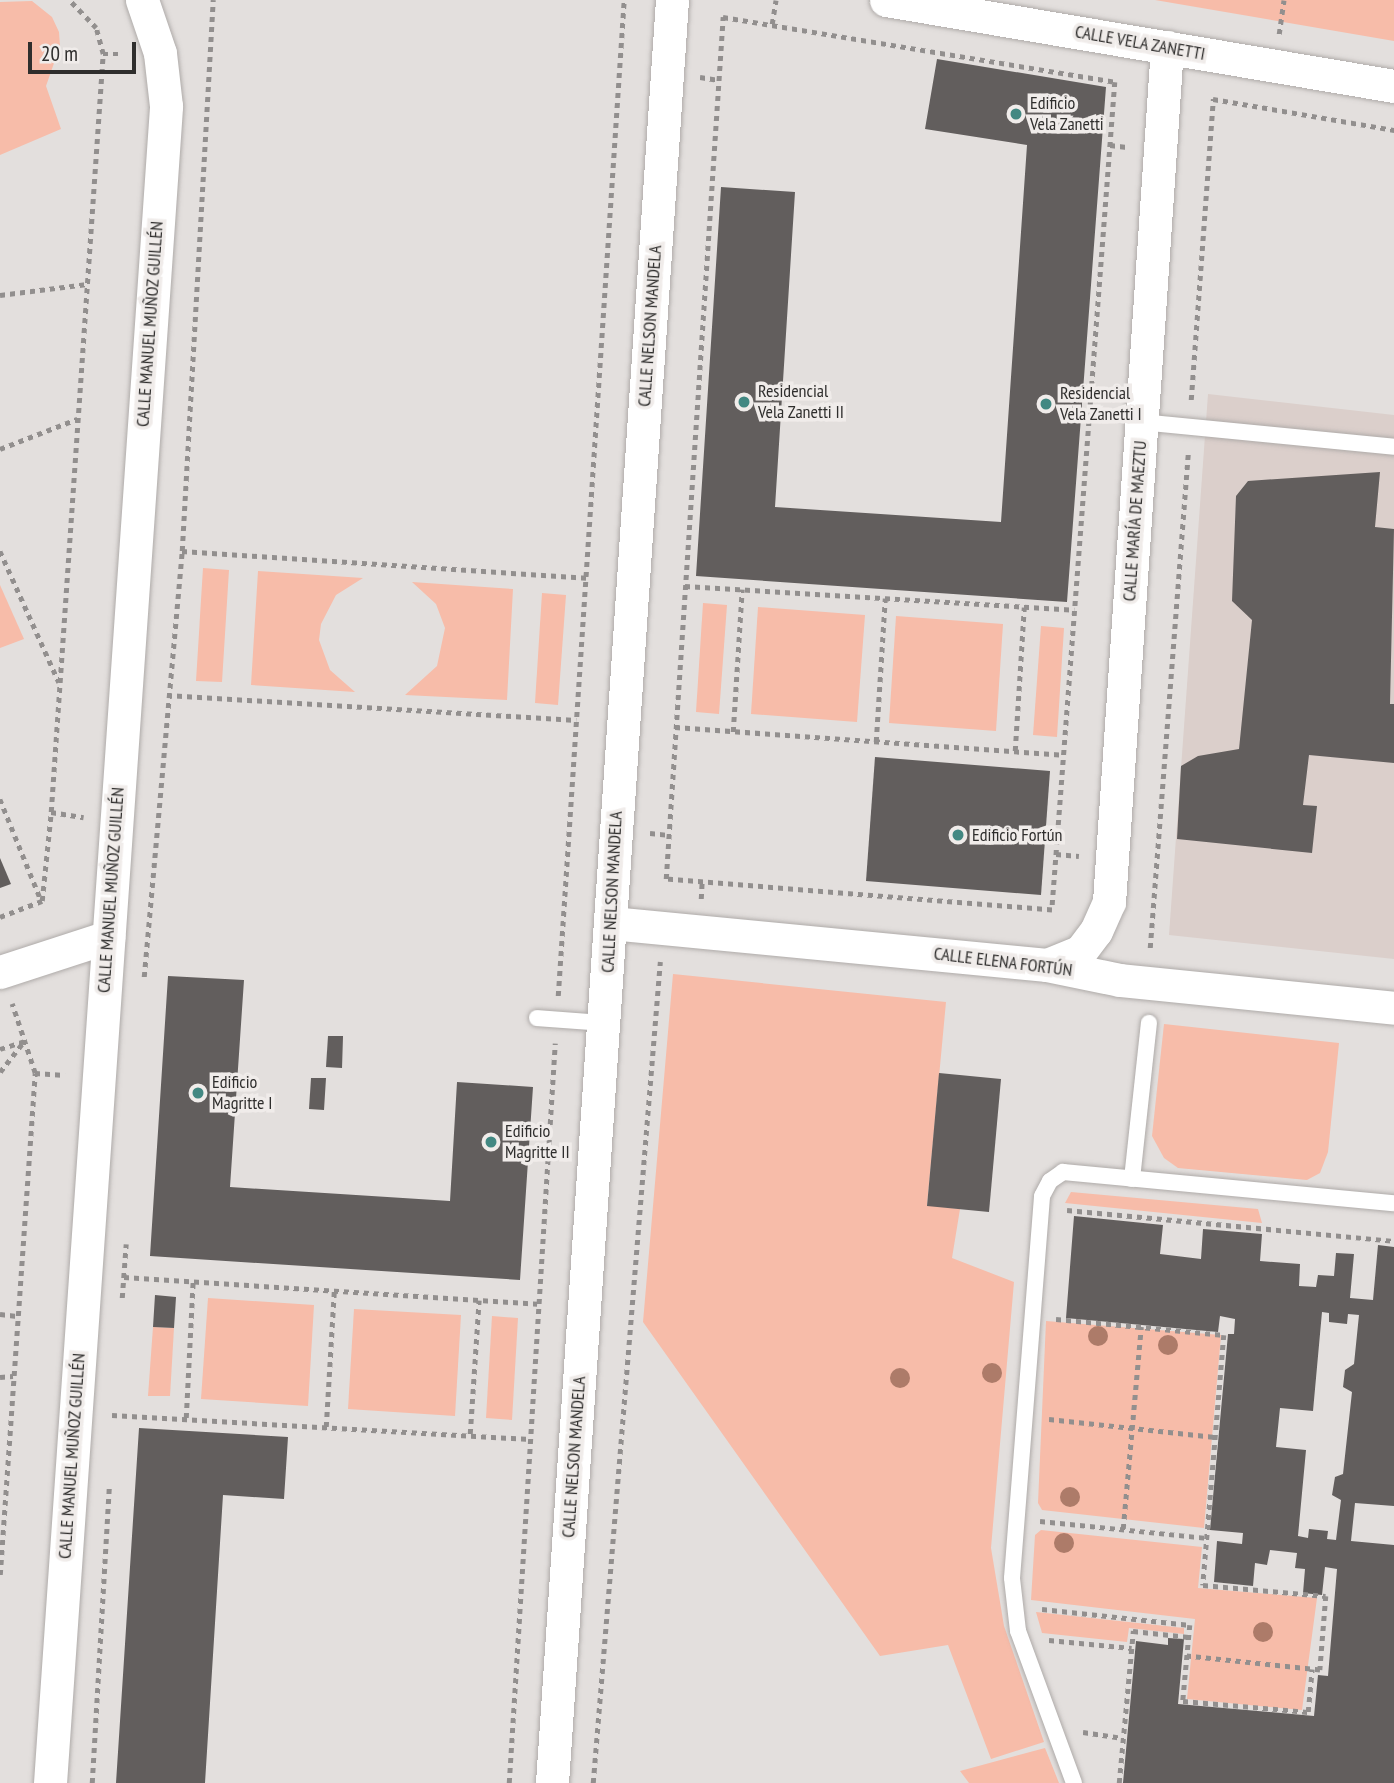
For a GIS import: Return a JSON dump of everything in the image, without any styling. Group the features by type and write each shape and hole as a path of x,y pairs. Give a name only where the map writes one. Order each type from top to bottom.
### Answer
{"street":[{"name":"CALLE MANUEL MUÑOZ GUILLÉN","path":"50,1783 166,106 160,53 142,0"},
{"name":"CALLE NELSON MANDELA","path":"552,1783 672,0"},
{"name":"CALLE VELA ZANETTI","path":"886,0 1394,86"},
{"name":"CALLE MARÍA DE MAEZTU","path":"1047,965 1080,952 1096,931 1109,902 1167,47"},
{"name":"CALLE ELENA FORTÚN","path":"611,923 1047,965 1120,980 1394,1008"},
{"path":"1,972 108,937"}],"lane":[{"path":"1141,422 1394,447"},
{"path":"537,1018 604,1023"},
{"path":"1132,1179 1149,1023"},
{"path":"1074,1783 1018,1631 1012,1578 1042,1196 1049,1181 1063,1172 1394,1203"}],"path":[{"path":"41,901 103,54 96,28 69,0"},
{"path":"143,991 167,695 182,551 213,0"},
{"path":"509,1783 537,1304 624,0"},
{"path":"772,24 776,0"},
{"path":"723,17 772,24 1115,82 1052,910 666,879 723,17"},
{"path":"1149,957 1213,99 1394,130"},
{"path":"0,296 87,284"},
{"path":"0,449 77,419"},
{"path":"0,551 59,683"},
{"path":"182,551 586,578"},
{"path":"685,586 1074,610"},
{"path":"733,732 742,589"},
{"path":"876,742 885,598"},
{"path":"1015,751 1024,607"},
{"path":"167,695 576,720"},
{"path":"675,727 1063,755"},
{"path":"0,799 41,901"},
{"path":"698,931 702,882"},
{"path":"0,917 41,901"},
{"path":"593,1783 659,962 671,963"},
{"path":"0,1576 35,1073 1,972"},
{"path":"0,1049 25,1041"},
{"path":"0,1072 25,1041"},
{"path":"1063,1223 1064,1209 1394,1241"},
{"path":"121,1304 126,1237"},
{"path":"124,1276 537,1304"},
{"path":"186,1418 193,1282"},
{"path":"326,1427 334,1291"},
{"path":"470,1434 479,1300"},
{"path":"1055,1319 1056,1305"},
{"path":"0,1314 18,1316"},
{"path":"1044,1318 1224,1335 1202,1585 1326,1597 1320,1670 1187,1656"},
{"path":"1123,1530 1141,1327"},
{"path":"0,1377 13,1376"},
{"path":"112,1429 113,1402"},
{"path":"112,1415 530,1439"},
{"path":"1041,1418 1215,1437"},
{"path":"0,1466 7,1466"},
{"path":"92,1783 109,1484"},
{"path":"1017,1519 1206,1538"},
{"path":"1033,1608 1190,1625 1182,1701 1308,1712 1312,1669"},
{"path":"1119,1783 1133,1632 1189,1637"},
{"path":"1053,1653 1049,1640 1132,1648"},
{"path":"1076,1719 1081,1732 1124,1738"}],"shaded area":[{"path":"1155,0 1394,0 1394,41"},
{"path":"32,1 52,17 59,32 60,46 46,86 61,129 0,155 0,2"},
{"path":"1208,394 1394,415 1394,959 1169,935"},
{"path":"203,568 229,570 222,682 196,681"},
{"path":"258,571 363,578 336,595 321,624 319,640 330,670 355,692 251,685"},
{"path":"412,582 513,589 507,700 405,695 437,666 445,628 436,604"},
{"path":"0,585 24,639 0,648"},
{"path":"542,593 566,595 558,705 535,703"},
{"path":"703,603 727,605 719,714 696,712"},
{"path":"758,607 865,615 857,722 751,714"},
{"path":"896,616 1003,624 996,731 889,723"},
{"path":"1041,626 1064,628 1057,737 1033,735"},
{"path":"673,974 946,1002 927,1205 960,1209 952,1258 1014,1282 991,1548 1004,1626 1044,1742 991,1759 948,1645 880,1656 643,1322"},
{"path":"1164,1024 1339,1043 1328,1152 1320,1173 1307,1180 1178,1168 1164,1158 1152,1136"},
{"path":"1071,1192 1258,1209 1262,1223 1065,1203"},
{"path":"208,1298 314,1305 308,1406 201,1399"},
{"path":"354,1309 461,1315 455,1416 348,1409"},
{"path":"492,1316 518,1318 512,1420 486,1418"},
{"path":"1046,1321 1221,1335 1204,1528 1042,1510 1038,1503"},
{"path":"153,1327 174,1328 170,1396 148,1396"},
{"path":"1041,1530 1202,1547 1198,1588 1317,1598 1302,1710 1187,1699 1195,1619 1031,1600 1035,1535"},
{"path":"1036,1612 1184,1628 1184,1634 1129,1628 1127,1642 1042,1633"},
{"path":"1045,1748 1059,1783 969,1783 960,1771"}],"building":[{"path":"937,59 1106,87 1067,602 696,576 721,187 795,192 775,507 1001,522 1027,145 925,129"},
{"path":"1380,472 1375,527 1394,529 1390,704 1394,704 1394,763 1309,755 1303,805 1317,806 1312,853 1177,839 1181,766 1198,756 1239,749 1252,620 1232,601 1236,496 1248,481"},
{"name":"Edificio Fortún","path":"875,757 1050,771 1041,895 866,881"},
{"path":"0,858 11,884 0,888"},
{"name":"Edificio Magritte I","path":"168,976 244,980 230,1187 450,1201 457,1082 533,1087 520,1280 150,1256"},
{"path":"328,1036 343,1036 342,1068 326,1067"},
{"path":"939,1073 1001,1079 989,1212 927,1206"},
{"path":"311,1078 326,1078 324,1110 309,1109"},
{"path":"1074,1216 1163,1225 1160,1254 1201,1259 1203,1229 1262,1234 1260,1261 1300,1264 1299,1286 1316,1287 1318,1275 1334,1276 1336,1253 1354,1254 1350,1298 1373,1300 1378,1245 1394,1247 1394,1506 1355,1503 1351,1541 1394,1545 1394,1783 1123,1783 1136,1641 1168,1645 1168,1638 1184,1639 1178,1704 1314,1716 1318,1675 1328,1676 1337,1569 1325,1567 1322,1595 1303,1593 1305,1569 1295,1568 1297,1553 1270,1550 1267,1565 1255,1563 1253,1586 1214,1582 1217,1541 1242,1544 1243,1533 1210,1530 1228,1334 1234,1334 1235,1319 1220,1316 1218,1332 1066,1318","holes":["1322,1312 1329,1313 1329,1322 1347,1324 1348,1314 1359,1315 1354,1364 1345,1370 1343,1387 1352,1392 1343,1474 1335,1477 1332,1495 1341,1500 1336,1540 1327,1539 1328,1531 1309,1529 1308,1538 1298,1536 1306,1450 1276,1447 1280,1408 1313,1411"]},
{"path":"155,1295 176,1297 174,1328 153,1327"},
{"path":"139,1428 288,1437 284,1499 223,1495 205,1783 116,1783"}],"place":[{"name":"Edificio Vela Zanetti","path":"1016,114"},
{"name":"Residencial Vela Zanetti II","path":"744,402"},
{"name":"Residencial Vela Zanetti I","path":"1046,404"},
{"name":"Edificio Fortún","path":"958,835"},
{"name":"Edificio Magritte I","path":"198,1093"},
{"name":"Edificio Magritte II","path":"491,1142"}]}
